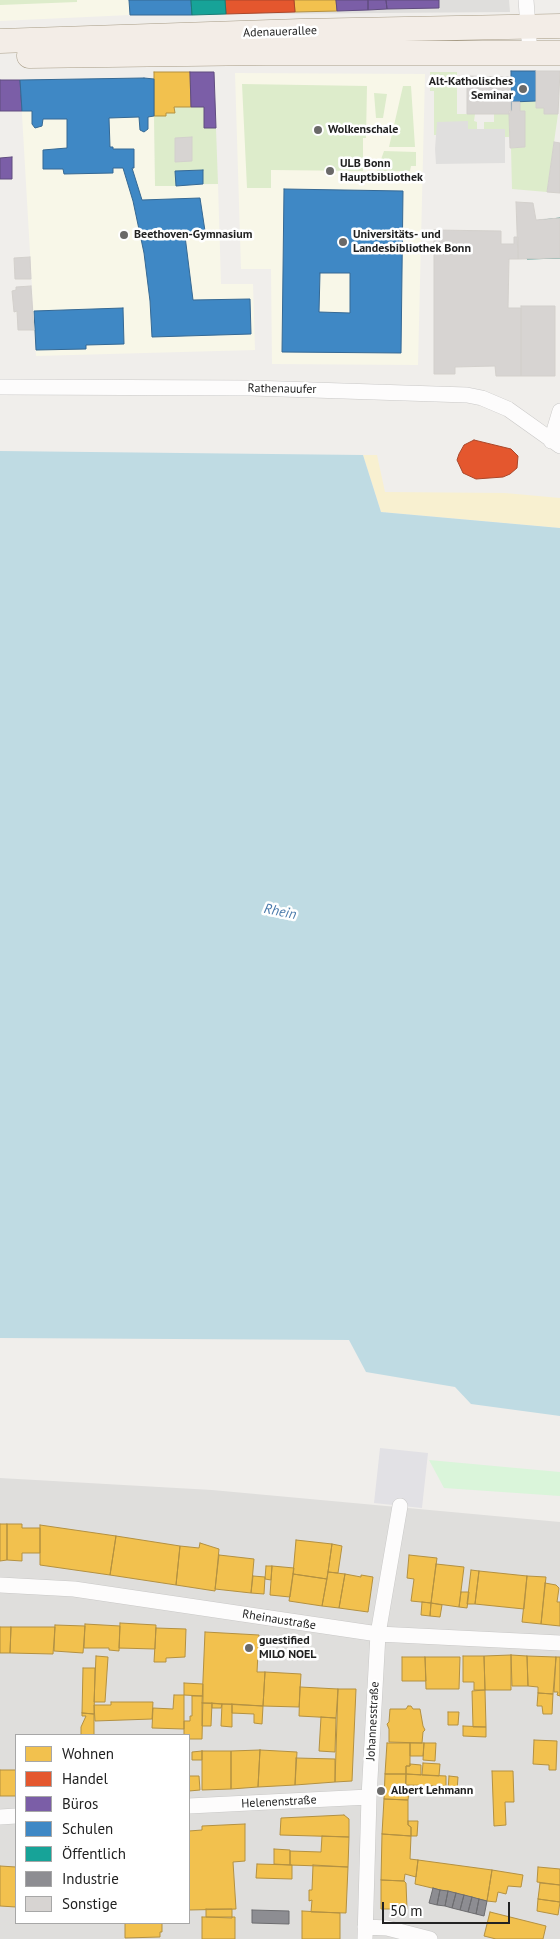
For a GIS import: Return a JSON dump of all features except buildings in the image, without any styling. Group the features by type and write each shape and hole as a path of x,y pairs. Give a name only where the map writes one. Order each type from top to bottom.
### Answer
{"main road":[{"name":"Adenauerallee","path":"0,42 301,31 455,30 560,26"},
{"name":"Adenauerallee","path":"0,57 266,53 560,54"}],"street":[{"path":"526,0 530,53"},
{"name":"Rathenauufer","path":"0,387 251,388 467,395 482,398 508,409 555,444"},
{"path":"555,444 560,411"},
{"name":"Johannesstraße","path":"365,1933 369,1797 378,1634 400,1506"},
{"name":"Rheinaustraße","path":"0,1585 74,1589 378,1634 560,1643"},
{"name":"Helenenstraße","path":"190,1806 369,1797"},
{"path":"0,1818 15,1816"},
{"path":"365,1933 387,1928 430,1939"}],"shaded area":[{"path":"0,0 129,0 130,15 0,21"},
{"path":"129,0 509,0 510,12 130,15"},
{"name":"ULB Bonn Hauptbibliothek","path":"235,73 425,74 418,365 272,364 271,269 241,269"},
{"name":"Beethoven-Gymnasium","path":"154,79 155,186 218,184 221,284 253,284 255,350 36,356 20,80"},
{"path":"468,121 468,129 505,129 505,163 436,164 437,122"},
{"path":"380,1448 428,1453 422,1508 374,1503"},
{"path":"0,1478 212,1490 560,1522 560,1939 0,1939"}],"green space":[{"path":"0,0 77,0 77,2 0,5"},
{"path":"430,72 457,72 457,114 475,114 474,121 477,122 477,129 468,129 468,122 437,122 437,135 434,135 434,91 430,91"},
{"path":"242,84 367,86 366,138 363,138 363,171 271,170 271,188 247,188"},
{"path":"403,86 411,86 415,147 389,147"},
{"path":"374,93 387,94 383,118 376,118"},
{"path":"536,101 536,108 544,108 544,114 558,114 547,192 512,189 511,148 525,147 525,111 520,111 520,102"},
{"path":"174,107 204,107 204,128 216,128 218,184 203,184 202,170 176,171 176,186 155,186 154,116 166,116 166,113 174,113","holes":["175,138 191,138 192,161 175,161"]},
{"path":"494,114 509,114 509,137 505,137 504,129 484,130 484,122 494,122"},
{"path":"384,151 416,152 416,166 411,166 410,171 377,171"},
{"path":"429,1460 560,1472 560,1496 444,1488"}],"sand":[{"path":"363,455 377,455 385,492 505,493 560,498 560,528 381,512"}],"water":[{"name":"Rhein","path":"0,451 363,455 381,512 560,528 560,1416 471,1404 455,1387 366,1372 349,1340 0,1338"}],"place":[{"name":"Alt-Katholisches Seminar","path":"523,89"},
{"name":"Wolkenschale","path":"318,130"},
{"name":"ULB Bonn Hauptbibliothek","path":"330,171"},
{"name":"Beethoven-Gymnasium","path":"124,235"},
{"name":"Universitäts- und Landesbibliothek Bonn","path":"343,242"},
{"name":"guestified MILO NOEL","path":"249,1648"},
{"name":"Albert Lehmann","path":"381,1791"}]}
